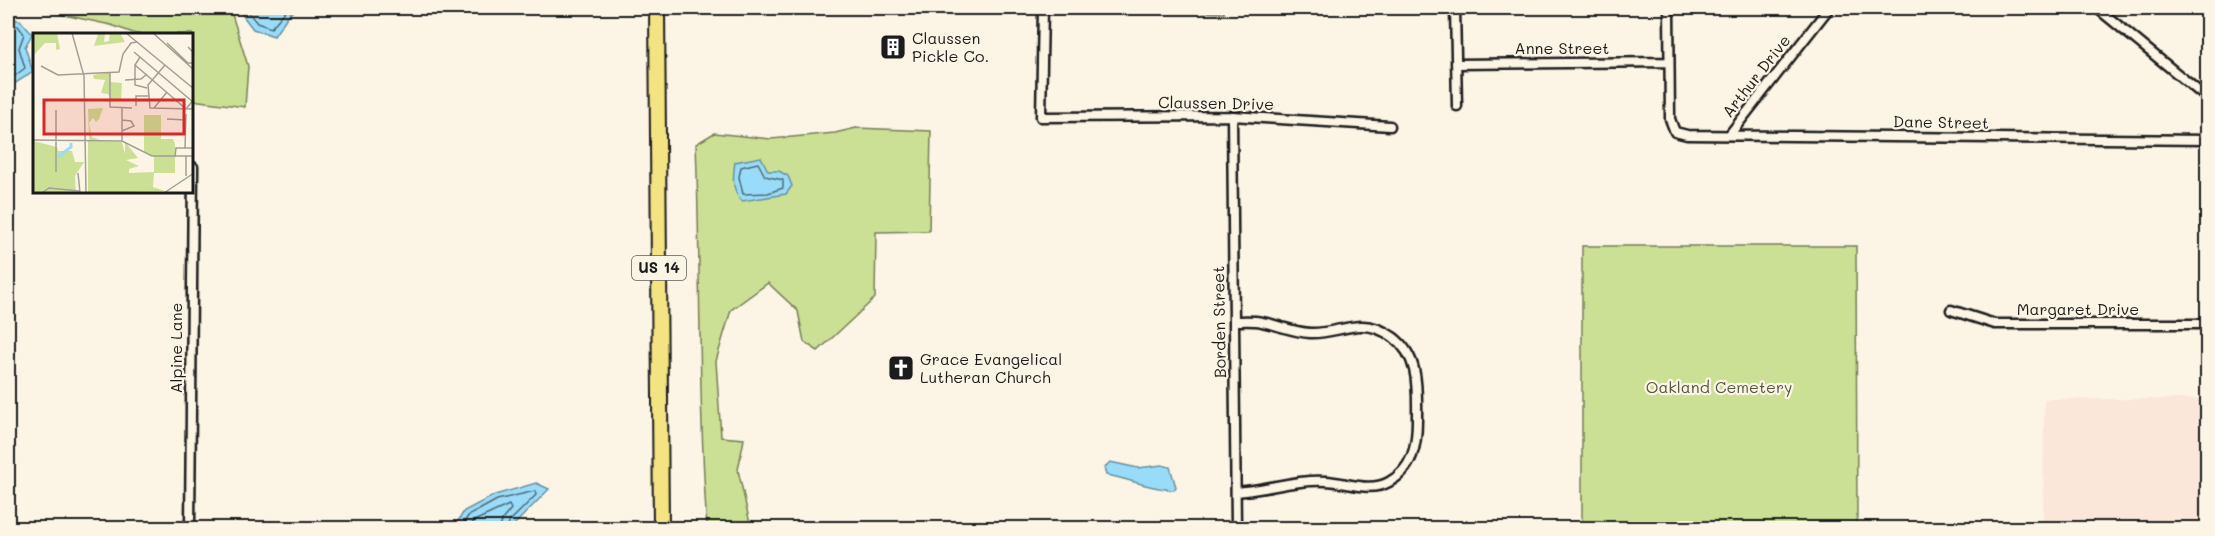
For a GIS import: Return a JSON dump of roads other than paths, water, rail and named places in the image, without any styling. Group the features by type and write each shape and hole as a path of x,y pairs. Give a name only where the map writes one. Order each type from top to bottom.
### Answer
{"main road":[{"name":"US 14","path":"657,8 661,528"}],"street":[{"name":"Claussen Drive","path":"1042,8 1041,117 1233,116 1390,126"},
{"path":"1455,8 1457,106"},
{"path":"1669,8 1669,62"},
{"name":"Arthur Drive","path":"1730,134 1829,8"},
{"path":"2097,8 2208,99"},
{"name":"Anne Street","path":"1456,64 1669,62"},
{"name":"Dane Street","path":"1669,62 1670,119 1675,132 1687,135 2208,140"},
{"name":"Borden Street","path":"1233,116 1236,528"},
{"name":"Alpine Lane","path":"190,528 193,194"},
{"name":"Margaret Drive","path":"1951,309 1995,324 2208,324"},
{"path":"1234,321 1263,322 1286,330 1312,333 1362,326 1382,329 1405,346 1415,368 1417,422 1414,454 1401,474 1387,483 1371,487 1326,481 1288,483 1260,491 1236,492"}],"water":[{"path":"237,8 299,8 289,14 274,36 253,29"},
{"path":"8,19 20,20 32,34 25,47 33,72 8,88"},
{"path":"761,157 768,171 779,171 788,176 792,186 786,194 742,201 734,187 735,162"},
{"path":"1110,462 1138,468 1162,465 1170,467 1176,487 1174,490 1157,488 1106,475 1104,468"},
{"path":"536,483 549,489 511,528 454,528 464,511 495,495"}],"place":[{"name":"Claussen Pickle Co.","path":"893,47"},
{"name":"Grace Evangelical Lutheran Church","path":"901,368"}],"park label":[{"name":"Oakland Cemetery","path":"1719,387"}]}
